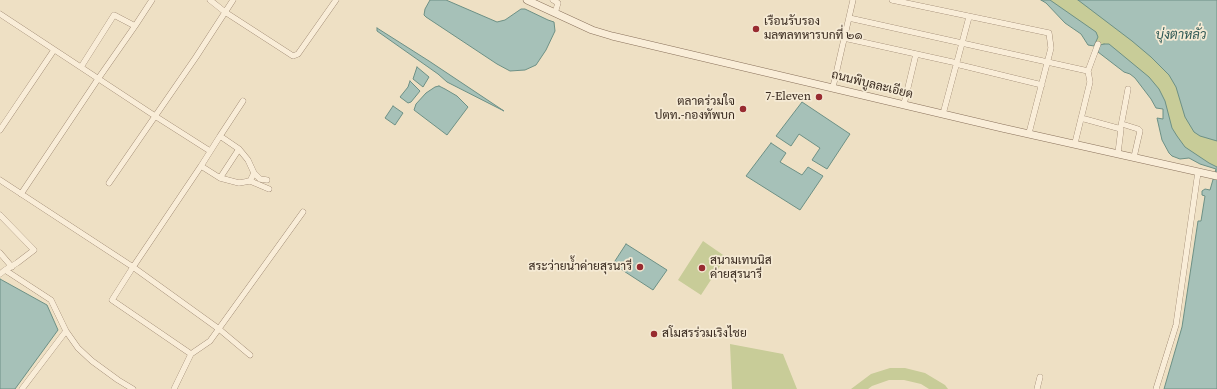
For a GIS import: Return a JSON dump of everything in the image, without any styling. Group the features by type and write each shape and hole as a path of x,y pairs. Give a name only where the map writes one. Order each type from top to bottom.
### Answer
{"street":[{"path":"21,194 152,0"},
{"path":"210,0 225,12 293,56 298,54 336,0"},
{"path":"109,183 196,57 233,0"},
{"name":"ถนนพิบูลละเอียด","path":"529,0 555,14 599,33 1002,128 1075,143 1215,176"},
{"path":"553,0 558,3 555,14"},
{"path":"833,87 853,0"},
{"path":"892,0 1049,33 1051,37 1051,48 1029,133"},
{"path":"0,14 210,151"},
{"path":"81,67 114,15 135,26"},
{"path":"943,114 969,16"},
{"path":"848,18 1088,71"},
{"path":"844,38 957,63 1042,85"},
{"path":"1075,143 1090,82 1088,71 1098,44"},
{"path":"0,130 54,50"},
{"path":"904,104 916,54"},
{"path":"1118,153 1121,126 1128,89"},
{"path":"192,354 112,300 243,101"},
{"path":"1081,118 1138,129 1140,131 1134,157"},
{"path":"220,136 238,149 248,160 254,173 260,179 267,180"},
{"path":"220,178 238,149"},
{"path":"201,166 220,178 239,183 250,181 269,189"},
{"path":"1156,389 1176,325 1198,172"},
{"path":"250,181 254,173"},
{"path":"0,180 133,266 219,329 250,355"},
{"path":"174,389 192,354 210,341 303,212"},
{"path":"0,215 34,250 0,274"},
{"path":"0,253 12,266"},
{"path":"6,270 51,300 66,331 78,348 92,361 133,389"},
{"path":"22,389 66,331"},
{"path":"1037,389 1040,377"}],"green space":[{"name":"บุ่งตาหลั่ว","path":"1046,0 1217,0 1217,168 1185,148 1176,138 1158,92 1094,43"},
{"name":"สนามเทนนิส ค่ายสุรนารี","path":"703,241 726,257 701,295 678,280"},
{"path":"730,344 783,354 797,389 732,389"},
{"path":"890,368 905,368 925,373 945,385 948,389 929,389 921,384 904,380 889,380 868,389 851,389 871,374"}],"water":[{"path":"430,0 446,0 497,22 505,20 521,9 525,9 554,22 555,31 546,50 536,65 525,70 510,71 426,17 424,15 425,9"},
{"path":"1041,0 1050,0 1096,32 1098,37 1094,46 1088,45 1081,34 1065,23 1046,3"},
{"name":"บุ่งตาหลั่ว","path":"1078,0 1217,0 1217,141 1200,136 1194,132 1185,117 1176,87 1169,75 1132,41"},
{"path":"377,28 504,111 447,82 377,31"},
{"name":"บุ่งตาหลั่ว","path":"1109,44 1149,77 1159,89 1165,101 1172,128 1185,147 1217,167 1217,389 1164,389 1182,327 1198,221 1201,221 1205,196 1202,195 1202,191 1205,189 1210,190 1216,169 1200,164 1189,158 1180,159 1169,153 1162,140 1157,118 1163,119 1163,109 1156,108 1135,78 1124,72 1098,52 1100,45"},
{"path":"417,67 429,77 423,87 413,79"},
{"path":"410,81 420,91 411,102 408,103 400,97 408,87"},
{"path":"439,86 457,96 468,107 447,135 414,110 416,104 426,93"},
{"path":"802,102 850,134 827,169 812,160 820,148 799,134 791,146 776,136"},
{"path":"393,106 403,113 395,125 385,118"},
{"path":"771,143 786,153 780,162 802,175 808,167 823,176 800,210 746,176"},
{"name":"สระว่ายนํ้าค่ายสุรนารี","path":"626,244 667,270 653,290 613,264"},
{"path":"0,279 47,305 58,330 15,389 0,389"}],"place":[{"name":"เรือนรับรอง มลฑลทหารบกที่ ๒๑","path":"756,29"},
{"name":"7-Eleven","path":"819,97"},
{"name":"ตลาดร่วมใจ ปตท.-กองทัพบก","path":"743,109"},
{"name":"สระว่ายนํ้าค่ายสุรนารี","path":"640,267"},
{"name":"สนามเทนนิส ค่ายสุรนารี","path":"702,268"},
{"name":"สโมสรร่วมเริงไชย","path":"654,334"}]}
